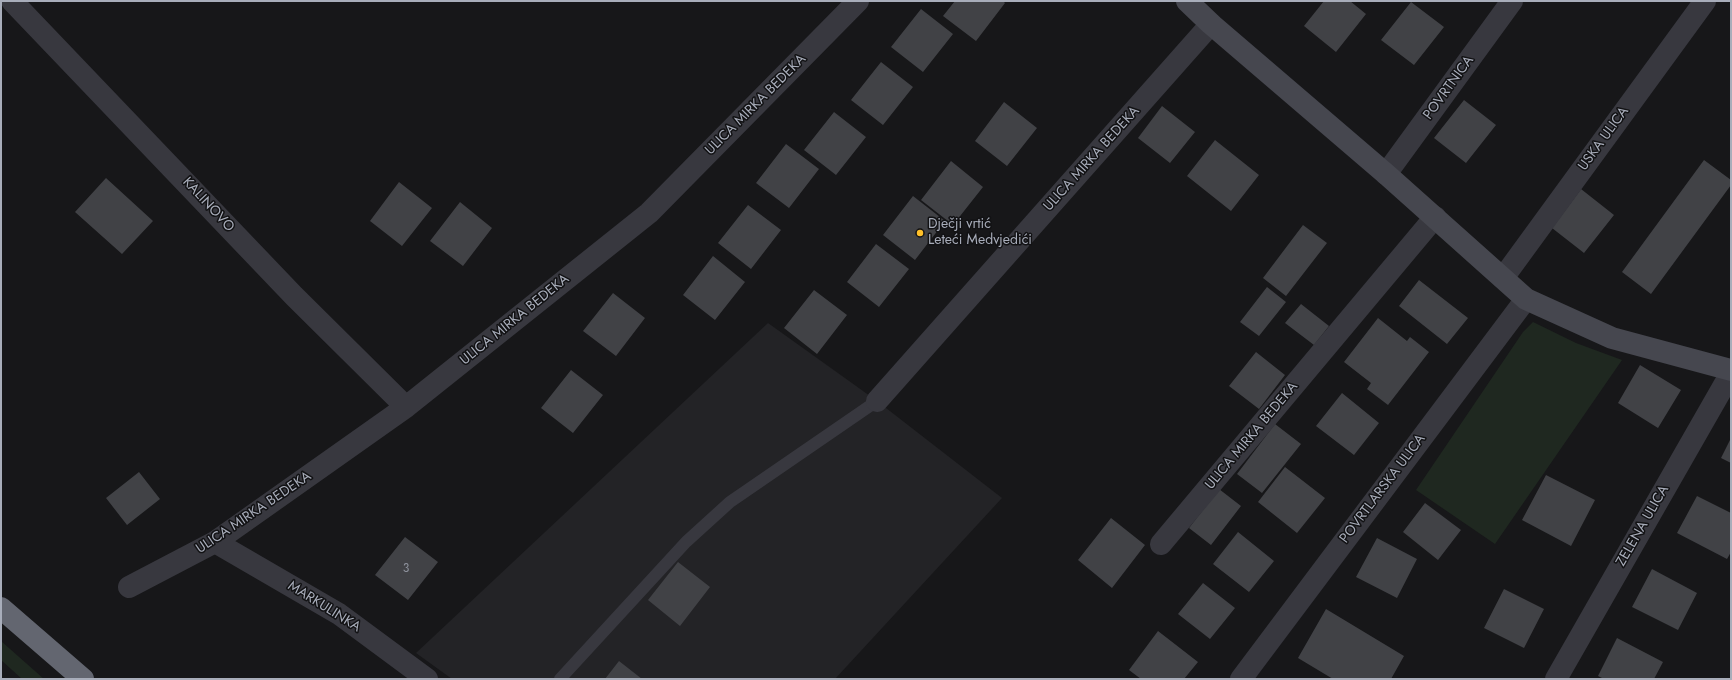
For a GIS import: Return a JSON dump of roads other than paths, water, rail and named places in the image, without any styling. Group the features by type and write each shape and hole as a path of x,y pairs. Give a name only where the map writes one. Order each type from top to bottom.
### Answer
{"highway":[{"path":"1,608 83,679"}],"main road":[{"path":"1188,1 1211,24 1386,174 1526,299 1612,338 1731,370"}],"street":[{"name":"KALINOVO","path":"12,1 294,296 406,407"},
{"name":"ULICA MIRKA BEDEKA","path":"129,587 215,542 406,407 649,213 858,1"},
{"name":"POVRTNICA","path":"1386,174 1512,1"},
{"name":"USKA ULICA","path":"1503,278 1705,1"},
{"name":"ULICA MIRKA BEDEKA","path":"877,401 1211,24"},
{"name":"ULICA MIRKA BEDEKA","path":"1161,544 1435,217"},
{"name":"POVRTLARSKA ULICA","path":"1241,679 1526,299"},
{"name":"ZELENA ULICA","path":"1556,679 1731,373"},
{"name":"MARKULINKA","path":"215,542 339,614 427,679"}],"lane":[{"path":"560,679 686,542 730,502 877,401"}],"place":[{"name":"Dječji vrtić Leteći Medvjedići","path":"920,233"}]}
